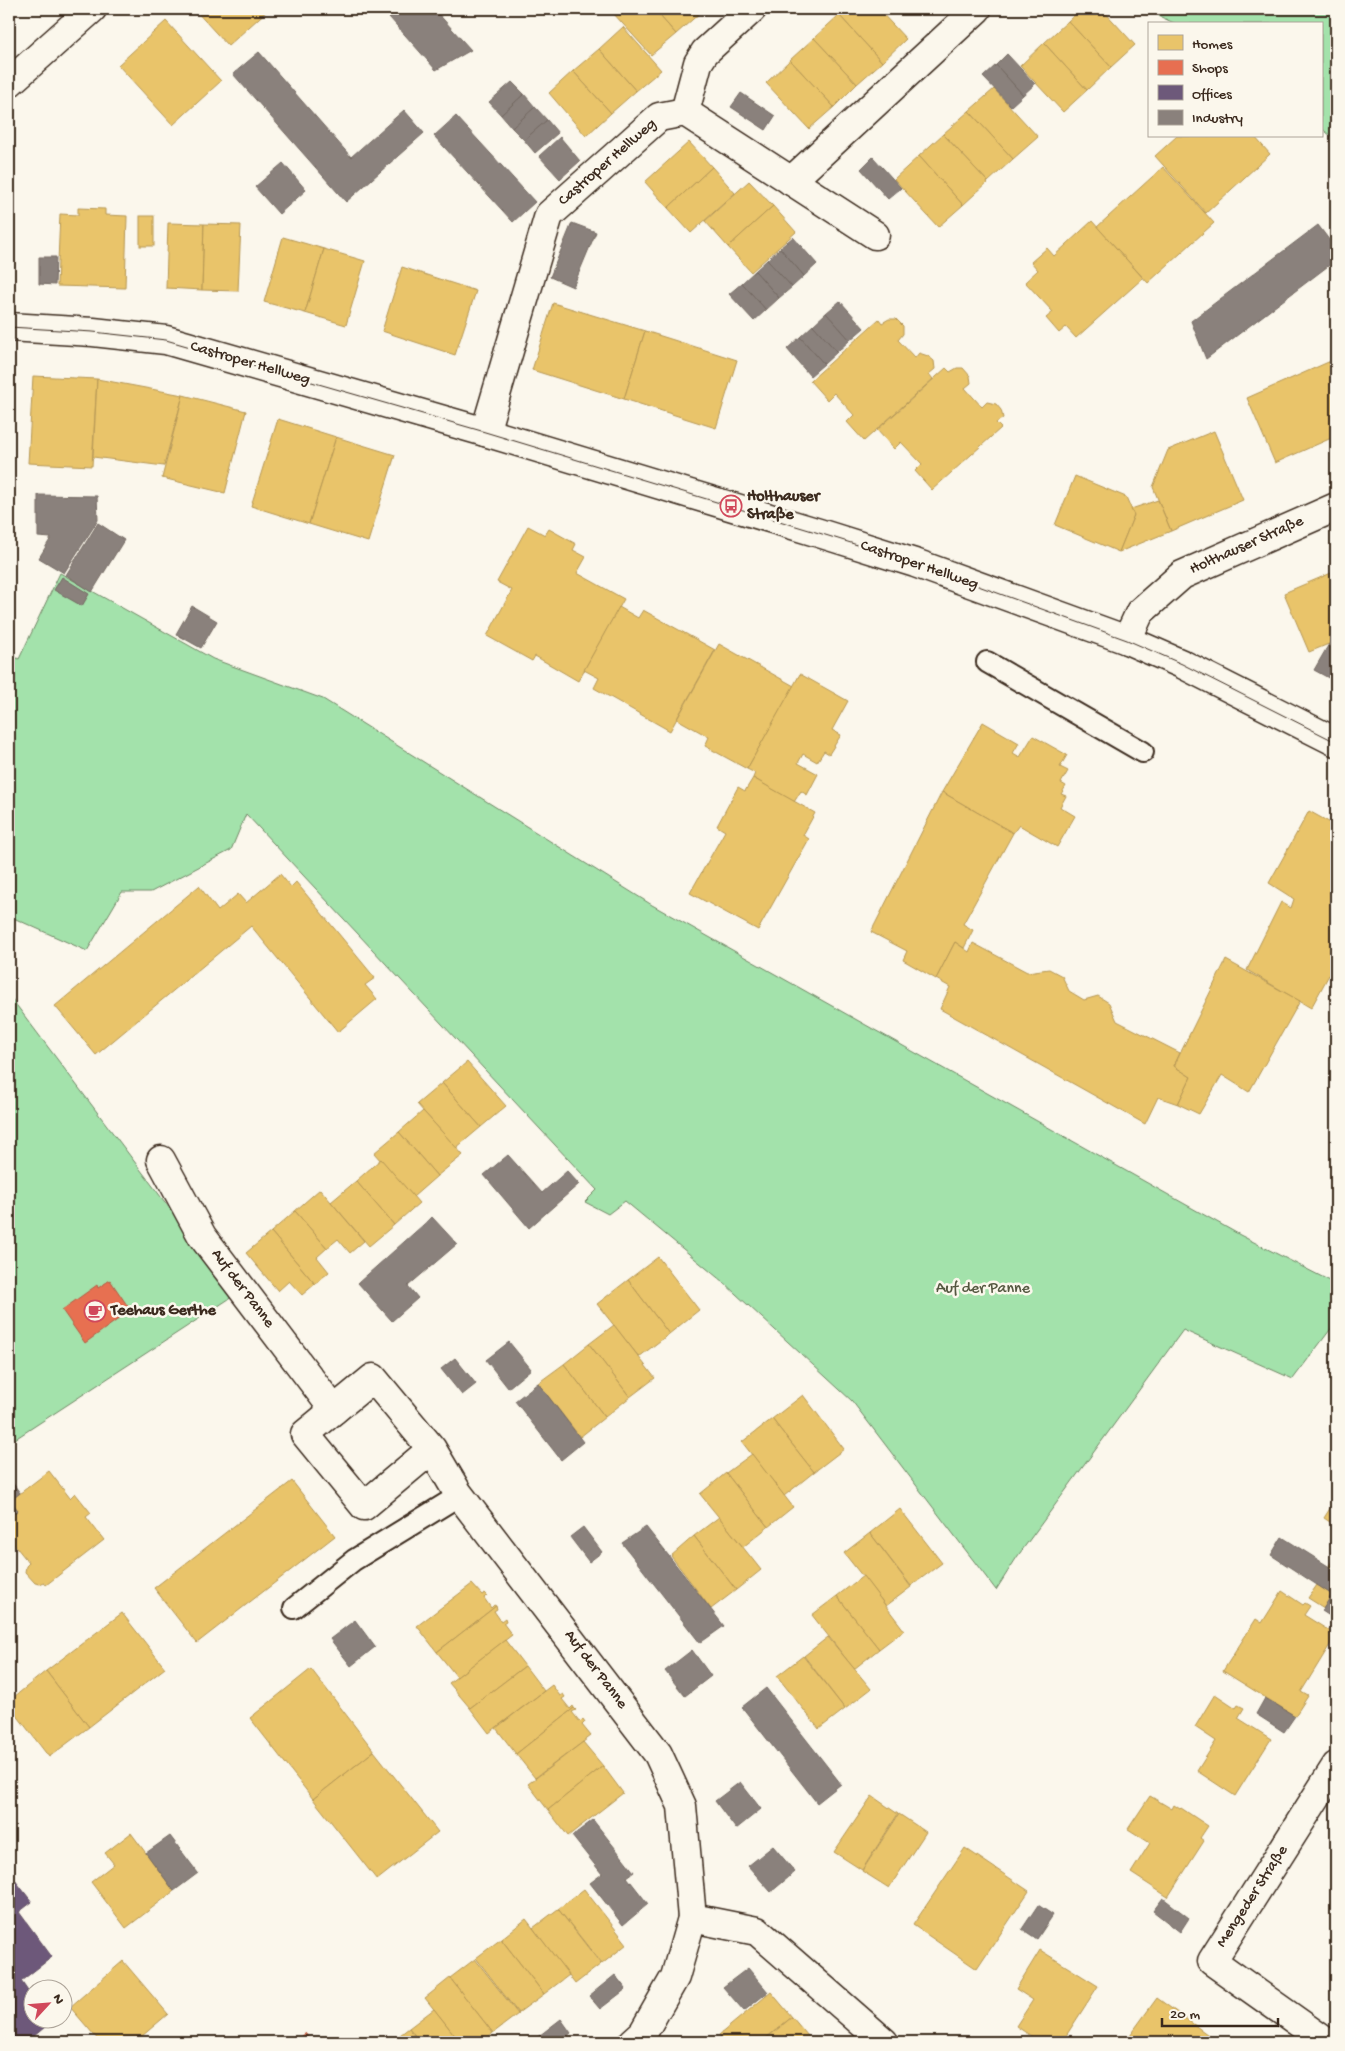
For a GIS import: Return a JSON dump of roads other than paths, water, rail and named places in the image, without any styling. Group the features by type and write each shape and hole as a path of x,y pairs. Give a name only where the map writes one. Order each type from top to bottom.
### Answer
{"street":[{"path":"9,82 92,9"},
{"path":"752,9 705,52 698,63 685,112 875,235"},
{"path":"791,181 977,9"},
{"name":"Castroper Hellweg","path":"485,432 549,215 659,117 685,112"},
{"name":"Castroper Hellweg","path":"9,327 93,332 166,340 485,432 915,564 1127,640 1182,664 1336,742"},
{"name":"Holthauser Straße","path":"1127,640 1140,612 1182,575 1336,507"},
{"name":"Auf der Panne","path":"161,1160 202,1236 334,1410"},
{"name":"Auf der Panne","path":"432,1450 364,1506 305,1434 373,1378 432,1450 460,1496 658,1754 682,1806 692,1918 674,1977 643,2033 633,2042"},
{"name":"Mengeder Straße","path":"1326,2042 1212,1961 1336,1766"},
{"path":"692,1918 757,1931 884,2042"}],"lane":[{"path":"987,662 1143,752"},
{"path":"294,1608 354,1560 460,1496"}],"tram line":[{"path":"9,327 93,332 166,340 485,432 915,563 1127,640 1182,664 1336,742"}],"place":[{"name":"Holthauser Straße","path":"731,506"},
{"name":"Teehaus Gerthe","path":"95,1311"}]}
